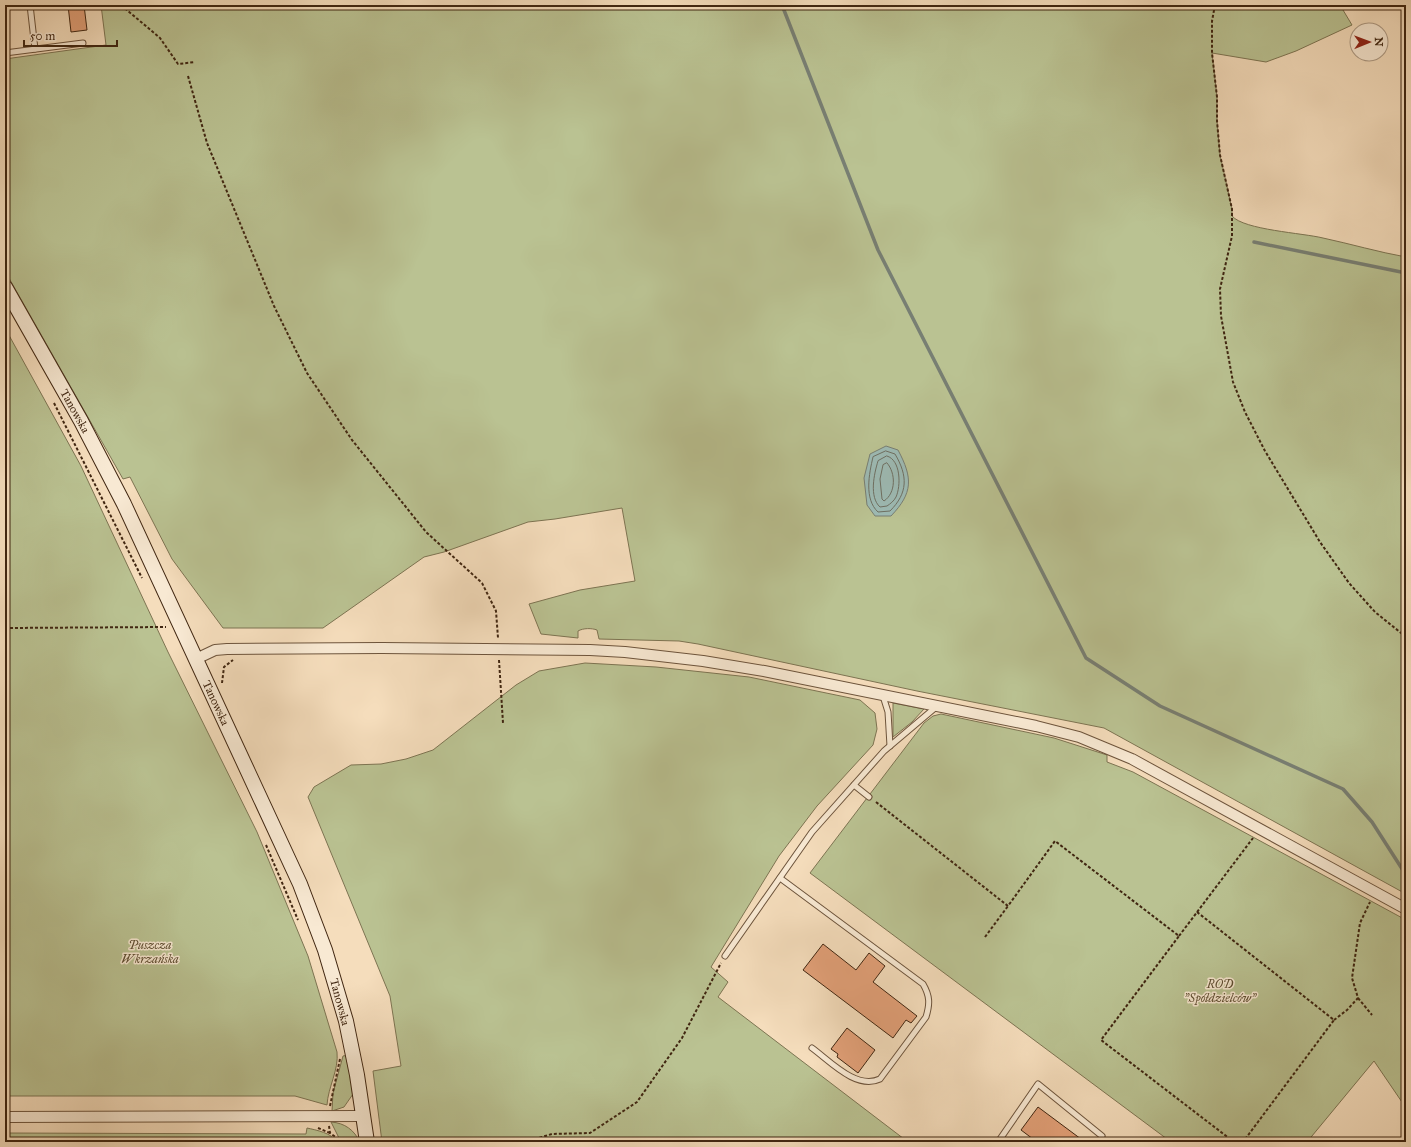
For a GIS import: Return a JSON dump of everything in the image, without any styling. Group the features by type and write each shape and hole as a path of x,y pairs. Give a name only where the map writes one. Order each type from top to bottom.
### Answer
{"main road":[{"name":"Tanowska","path":"5,287 107,470 288,857 325,950 346,1021 364,1116 367,1142"}],"street":[{"path":"196,659 215,650 227,649 607,651 703,661 764,671 1059,731 1116,751 1406,909"},
{"path":"5,1117 364,1116"}],"lane":[{"path":"30,5 35,49"},
{"path":"5,53 83,43"},
{"path":"883,696 888,712 890,746"},
{"path":"725,956 812,832 890,746 936,707"},
{"path":"854,785 869,797"},
{"path":"780,878 923,984 928,994 930,1006 926,1017 880,1079 869,1082 854,1078 812,1048"},
{"path":"998,1142 1038,1084 1102,1136"}],"path":[{"path":"122,5 160,38 178,64 194,62"},
{"path":"1215,5 1212,21 1212,53 1217,98 1216,121 1220,155 1232,209 1232,236 1220,289 1220,316 1233,382 1245,412 1265,450 1320,542 1349,583 1375,612 1406,637"},
{"path":"188,76 207,143 274,306 307,373 352,440 426,532 482,583 496,611 503,723"},
{"path":"52,398 142,578"},
{"path":"164,621 170,634"},
{"path":"5,628 166,627"},
{"path":"212,692 221,686 224,667 234,659"},
{"path":"869,797 1008,906"},
{"path":"1234,1142 1101,1040 1254,838"},
{"path":"264,840 300,925"},
{"path":"985,937 1055,842 1179,936"},
{"path":"1371,902 1360,923 1352,978 1358,998 1372,1015"},
{"path":"1197,912 1334,1020"},
{"path":"525,1142 552,1134 590,1133 637,1102 682,1038 725,956"},
{"path":"1243,1142 1334,1020 1348,1010 1358,998"},
{"path":"339,1142 337,1138 330,1134 329,1116 330,1099 340,1056"}],"green space":[{"path":"101,5 1340,5 1350,22 1349,26 1296,51 1266,62 1212,53 1217,97 1217,121 1220,155 1232,209 1232,216 1248,225 1314,236 1406,257 1406,894 1104,728 917,691 698,644 679,641 599,639 597,630 590,629 582,629 578,631 578,638 541,634 529,604 580,590 635,581 622,508 528,522 444,552 424,557 323,628 223,628 172,559 130,477 123,479 5,271 5,59 106,45"},
{"name":"Puszcza Wkrzańska","path":"5,328 81,466 168,652 257,832 308,956 337,1052 335,1072 327,1105 295,1096 5,1096"},
{"path":"585,663 656,667 749,677 860,700 875,713 877,729 873,745 817,806 779,856 711,967 728,982 718,997 908,1142 382,1142 373,1071 401,1066 390,996 308,797 314,787 351,765 381,764 406,759 433,750 516,685 539,671"},
{"path":"893,703 924,709 912,722 893,737"},
{"name":"ROD \"Spółdzielców\"","path":"941,714 1054,738 1107,755 1107,762 1133,772 1406,920 1406,1108 1374,1061 1307,1142 1171,1142 810,873 924,723 933,716"},
{"path":"348,1055 353,1094 344,1107 332,1111 333,1093 343,1056"},
{"path":"331,1122 341,1124 348,1128 355,1134 360,1142 341,1142"},
{"path":"307,1128 328,1134 337,1142 5,1142 5,1133 306,1134"}],"water":[{"path":"886,446 898,450 903,460 908,477 907,492 898,508 891,516 875,516 867,505 864,478 870,454"}],"building":[{"path":"68,5 84,5 87,30 71,32"},
{"path":"823,944 856,970 869,953 885,966 873,982 917,1016 911,1023 906,1020 893,1038 803,970"},
{"path":"847,1028 875,1050 858,1073 837,1057 838,1054 831,1049"},
{"path":"1038,1107 1085,1142 1037,1142 1021,1130"}],"waterway":[{"path":"782,5 878,250 1086,658 1160,706 1343,789 1372,822 1406,875"},
{"path":"1254,242 1406,273"}]}
